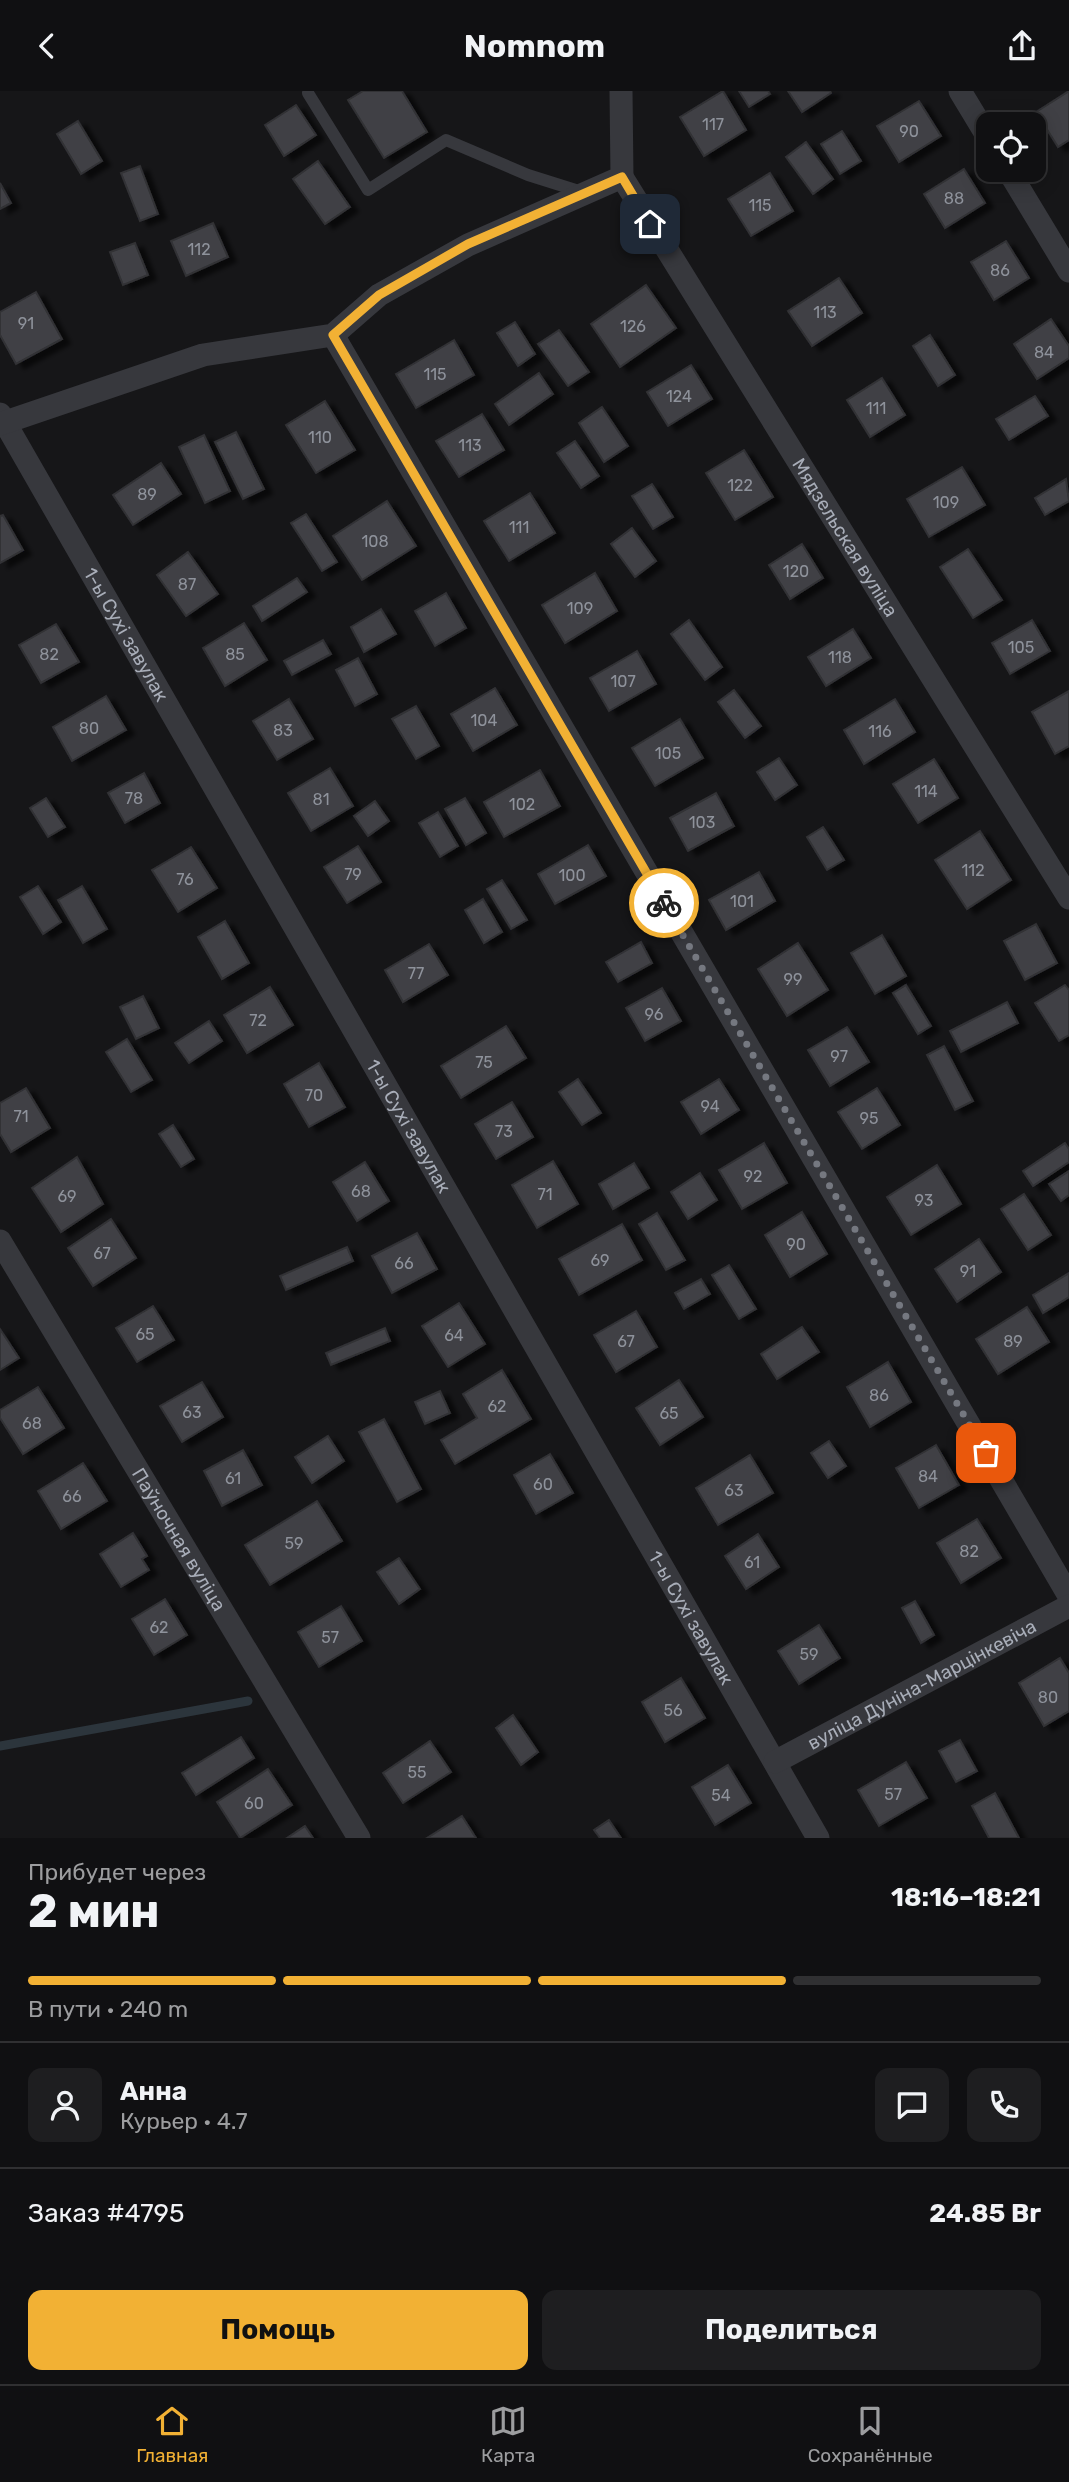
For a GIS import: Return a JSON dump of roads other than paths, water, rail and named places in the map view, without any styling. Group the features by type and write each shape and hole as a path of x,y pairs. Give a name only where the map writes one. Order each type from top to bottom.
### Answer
{"street":[{"path":"2,420 203,355 333,335 390,288 468,244 622,177 621,91"},
{"path":"960,91 976,117"},
{"name":"Мядзельская вуліца","path":"622,177 1069,898"},
{"path":"1015,182 1069,271"},
{"path":"333,335 1069,1596"},
{"name":"1-ы Сухі завулак","path":"2,420 818,1838"},
{"name":"Паўночная вуліца","path":"0,1241 359,1838"},
{"name":"вуліца Дуніна-Марцінкевіча","path":"775,1762 1069,1606"}],"lane":[{"path":"307,93 368,190 446,140 528,175 585,193"}],"waterway":[{"path":"0,1746 248,1701"}]}
